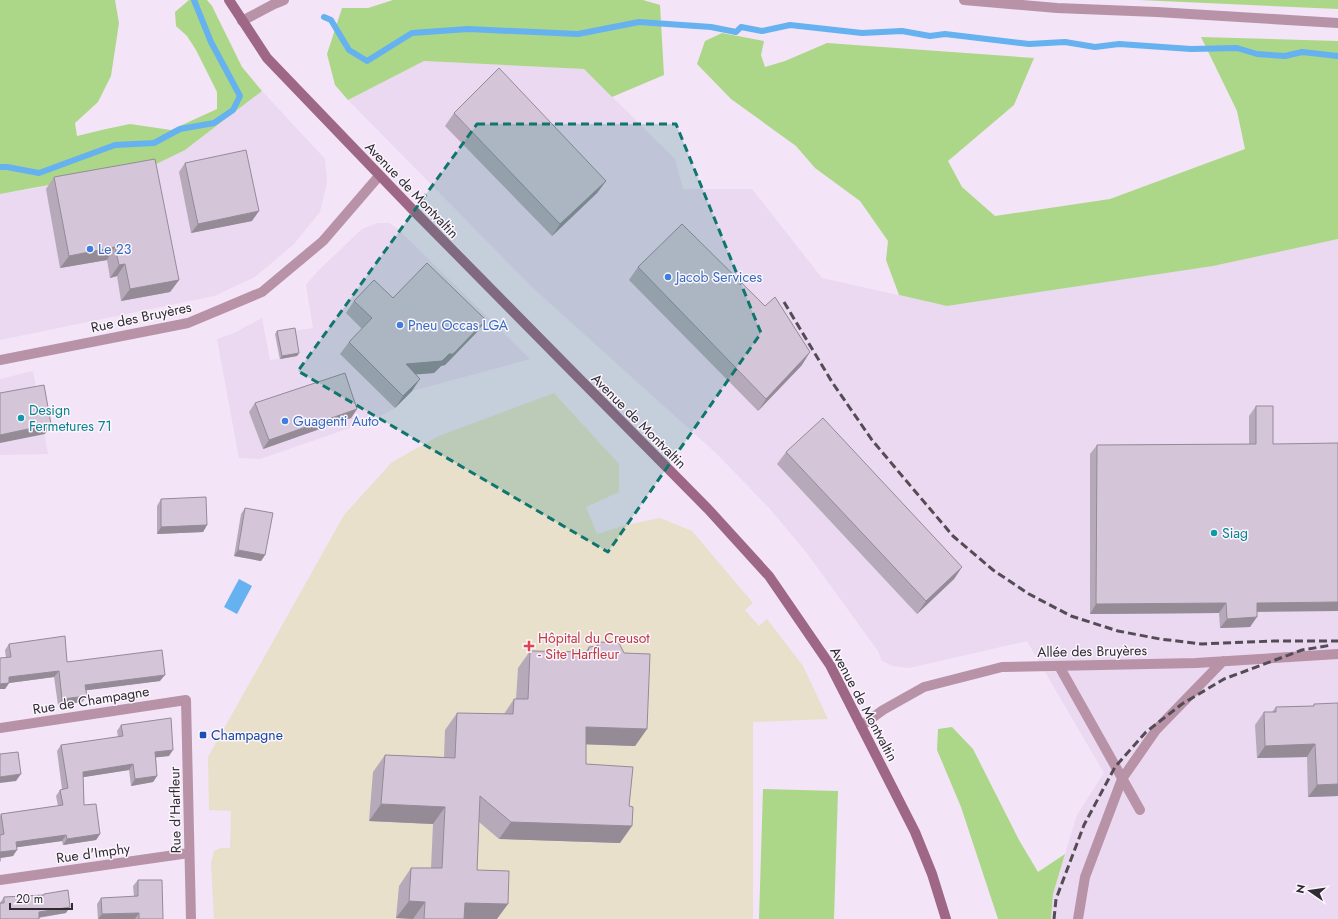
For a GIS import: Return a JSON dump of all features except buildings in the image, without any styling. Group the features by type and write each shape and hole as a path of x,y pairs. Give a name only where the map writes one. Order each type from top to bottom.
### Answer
{"street":[{"name":"Avenue de Montvaltin","path":"228,0 267,58 379,176 708,510 769,576 830,665 915,832 932,874 946,919"},
{"path":"242,21 284,0"},
{"path":"964,0 1057,8 1157,12 1338,23"},
{"name":"Rue des Bruyères","path":"0,360 188,323 262,292 323,241 379,176"},
{"name":"Allée des Bruyères","path":"861,726 882,710 924,687 1002,667 1223,662 1338,654"},
{"path":"1078,919 1085,878 1122,779 1156,730 1223,662"},
{"path":"1059,666 1140,810"},
{"name":"Rue de Champagne","path":"0,728 186,700"},
{"name":"Rue d'Harfleur","path":"186,700 191,919"},
{"name":"Rue d'Imphy","path":"0,880 189,853"}],"highlighted area":[{"path":"477,124 676,124 761,333 608,552 298,371"}],"shaded area":[{"path":"424,61 584,69 675,159 683,189 752,189 822,278 947,306 1212,266 1338,239 1338,919 1051,919 1053,894 1077,815 1104,773 1027,641 909,668 893,666 882,661 878,651 806,552 770,509 717,454 533,288 348,100"},
{"path":"262,91 325,159 327,182 320,212 294,244 255,277 214,296 0,340 0,194 37,188 185,150"},
{"path":"378,223 389,223 398,229 530,359 412,391 395,408 373,420 260,459 239,458 217,339 234,333 262,318 270,360 279,359 275,334 313,328 306,285 318,271 362,229"},
{"path":"33,371 48,454 0,455 0,379"},
{"name":"Hôpital du Creusot - Site Harfleur","path":"554,393 619,464 619,492 586,507 597,534 626,525 660,518 692,531 753,603 745,610 759,626 767,619 803,666 828,719 753,722 753,919 214,919 211,863 214,851 221,848 230,848 231,811 209,810 208,757 344,515 392,462 439,436"}],"green space":[{"path":"0,0 115,0 119,23 111,76 98,102 75,123 77,136 130,124 171,130 217,109 217,92 196,50 187,36 176,26 175,12 189,0 207,0 212,6 242,67 262,91 185,150 152,166 0,194"},
{"path":"393,0 643,0 660,5 664,75 612,97 584,69 424,61 348,100 335,85 327,54 342,8 368,8"},
{"path":"1139,0 1338,0 1338,9"},
{"path":"722,33 764,41 761,55 765,67 785,61 827,43 1034,58 1014,105 948,161 962,187 995,216 1110,199 1245,149 1237,111 1201,37 1338,41 1338,239 1213,266 947,306 899,295 886,260 888,241 860,201 815,168 796,146 731,99 697,64 705,41"},
{"path":"952,727 973,749 1019,840 1038,872 1065,854 1053,894 1051,919 998,919 961,807 937,750 938,729"},
{"path":"763,789 838,791 834,919 759,919"}],"water":[{"path":"239,579 252,586 237,614 224,607"}],"waterway":[{"path":"0,167 39,173 115,145 154,143 180,129 214,123 233,110 240,96 211,42 194,0"},
{"path":"324,17 331,20 349,50 367,61 412,33 468,29 578,34 639,22 711,27 736,32 741,27 762,31 790,25 862,33 902,31 930,36 945,34 1029,44 1065,42 1095,47 1119,44 1191,49 1237,48 1257,54 1285,56 1302,52 1338,56"}],"railway":[{"path":"784,302 832,382 872,440 903,477 953,536 993,570 1029,594 1071,616 1118,631 1160,639 1202,644 1274,641 1338,641"},
{"path":"1054,919 1056,899 1084,825 1115,767 1146,732 1182,704 1224,679 1302,650 1332,645"}],"place":[{"name":"Le 23","path":"90,249"},
{"name":"Jacob Services","path":"668,277"},
{"name":"Pneu Occas LGA","path":"400,325"},
{"name":"Design Fermetures 71","path":"21,418"},
{"name":"Guagenti Auto","path":"285,421"},
{"name":"Siag","path":"1214,533"},
{"name":"Hôpital du Creusot - Site Harfleur","path":"529,646"},
{"name":"Champagne","path":"203,735"}]}
